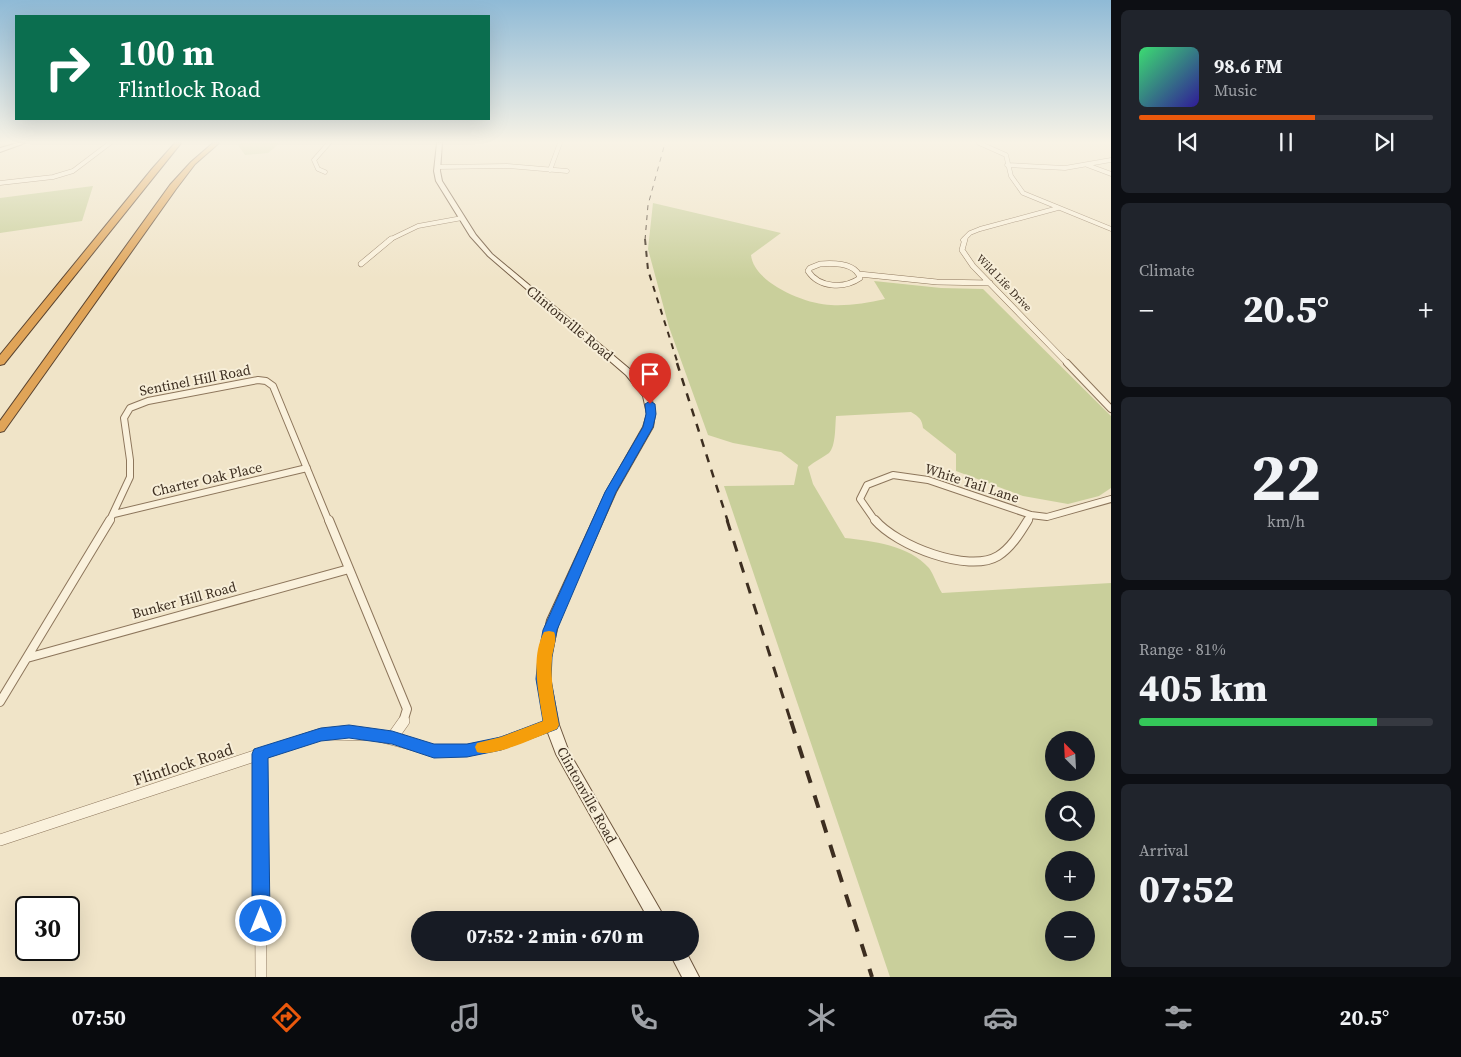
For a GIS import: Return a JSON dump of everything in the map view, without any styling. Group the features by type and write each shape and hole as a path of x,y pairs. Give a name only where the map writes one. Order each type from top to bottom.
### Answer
{"highway":[{"path":"0,362 139,189"},
{"path":"0,429 172,189"}],"street":[{"name":"Clintonville Road","path":"444,189 477,241 490,255 629,373 644,390 650,404 651,414 648,427 611,492 550,630 545,657 544,679 552,725 576,778 653,911"},
{"path":"1018,189 1023,193 1111,230"},
{"name":"Wild Life Drive","path":"1058,208 987,226 967,236 962,244 962,250 990,283 1111,409"},
{"path":"361,264 393,237 422,224 462,218"},
{"path":"859,275 857,282 834,285 819,281 809,275 808,271 814,266 835,264 851,268 859,275 938,284 980,286 990,283"},
{"name":"Sentinel Hill Road","path":"0,702 114,514 130,477 125,414 133,406 148,401 244,381 266,381 273,386 407,709 405,720 392,738"},
{"name":"Charter Oak Place","path":"114,514 307,468"},
{"name":"White Tail Lane","path":"1031,515 1017,536 1003,552 994,558 965,562 931,554 890,535 870,514 860,499 867,485 893,475 928,480 1031,515 1047,517 1111,499"},
{"name":"Bunker Hill Road","path":"27,658 349,569"},
{"name":"Flintlock Road","path":"0,840 321,734 349,732 392,738 434,751 467,751 501,743 552,725"},
{"path":"260,754 261,977"},
{"path":"682,961 691,977"}],"green space":[{"path":"73,189 92,189 82,221 0,233 0,198"},
{"path":"653,203 781,233 751,255 754,265 771,283 808,301 820,304 844,305 885,299 874,281 941,288 983,289 1111,416 1111,488 1099,496 1068,504 1023,496 956,471 956,454 923,428 920,418 911,412 836,416 834,441 831,450 808,467 813,484 845,538 890,546 911,554 929,568 942,593 1111,583 1111,977 890,977 724,486 794,485 798,465 781,452 733,443 708,435 669,327 648,249"}],"railway":[{"path":"645,239 648,205 652,189"},
{"path":"645,239 648,270 678,364"},
{"path":"677,363 728,522"},
{"path":"727,520 791,722"},
{"path":"791,721 872,977"}],"slow traffic":[{"path":"482,747 501,743 552,725 544,679 545,657 549,636"}],"route":[{"path":"261,921 260,754 321,734 349,732 392,738 434,751 467,751 501,743 552,725 544,679 545,657 553,620 620,473 648,427 651,414 650,404"}]}
